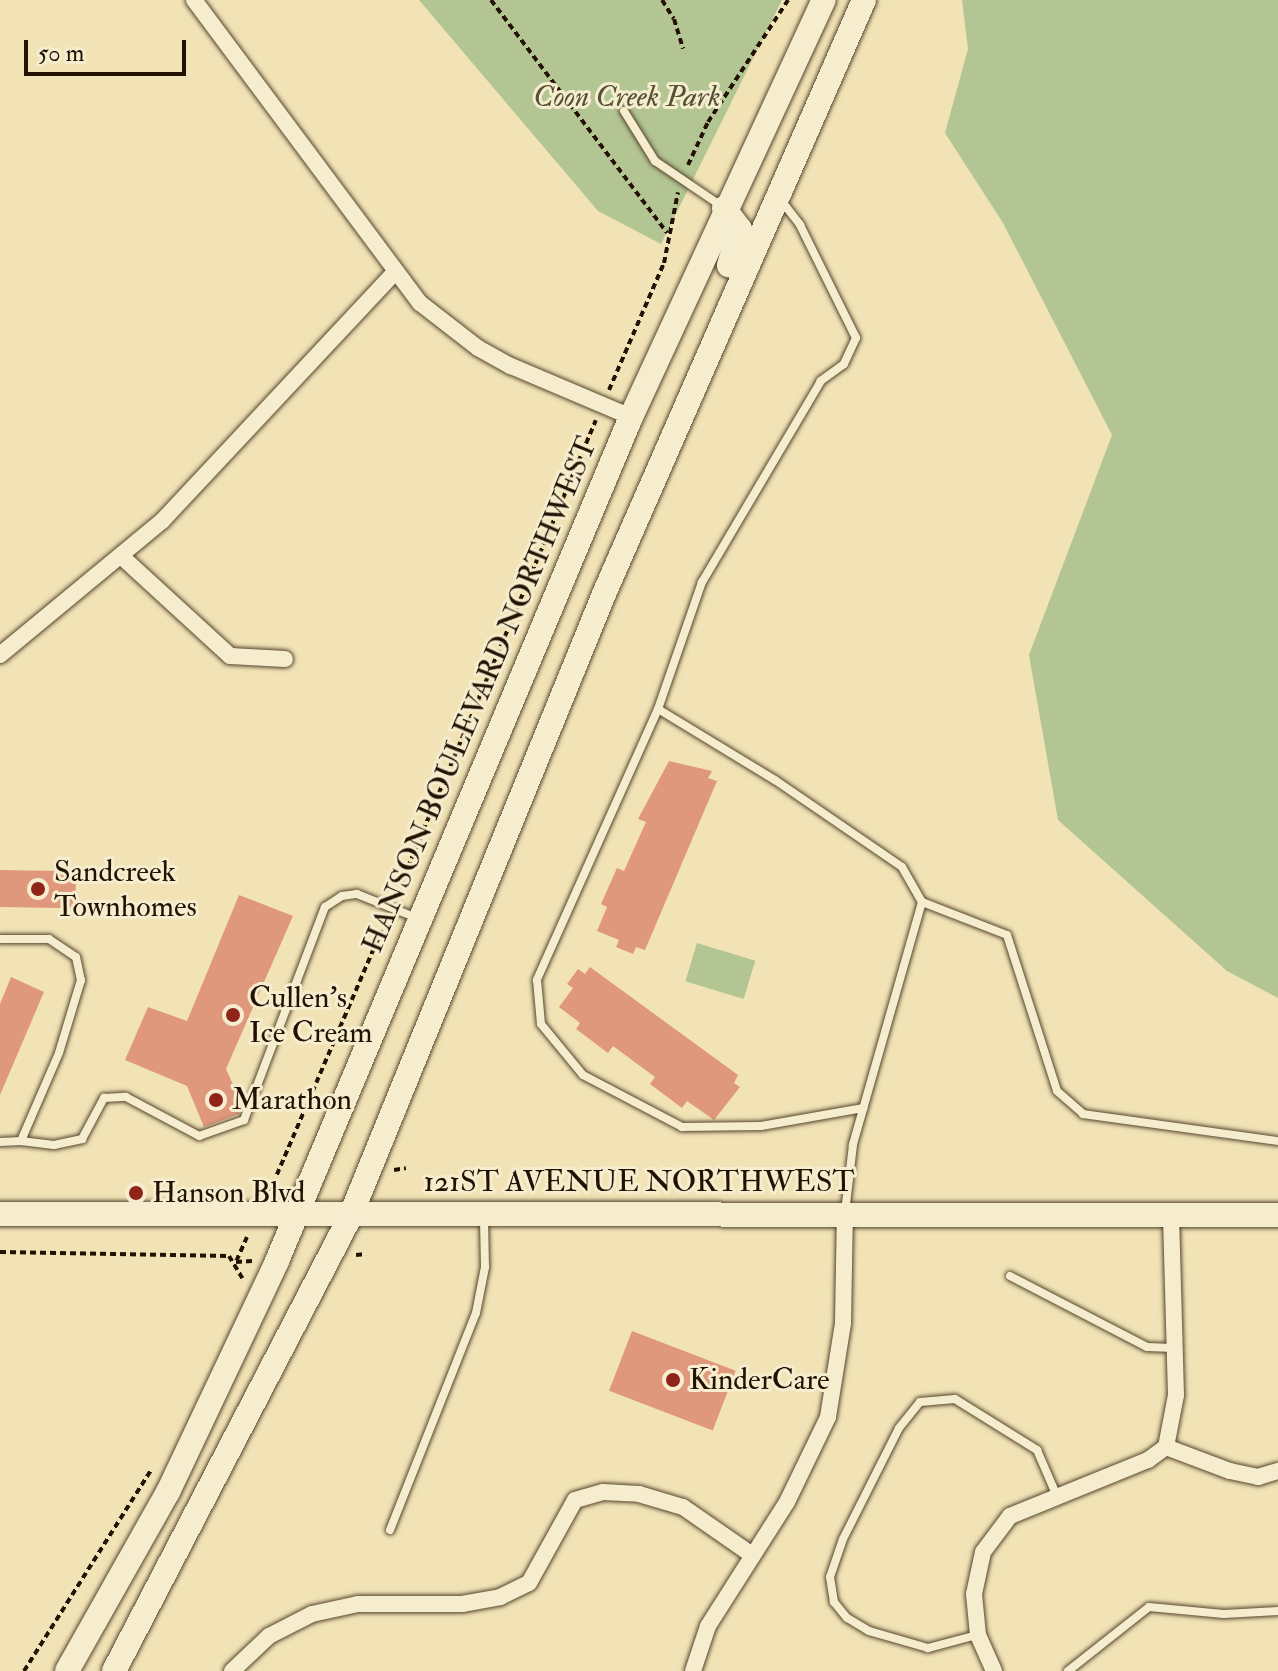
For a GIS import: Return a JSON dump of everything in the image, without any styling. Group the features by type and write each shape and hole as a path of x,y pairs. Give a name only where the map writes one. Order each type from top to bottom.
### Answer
{"main road":[{"name":"HANSON BOULEVARD NORTHWEST","path":"67,1671 168,1492 296,1218 631,417 724,208 824,0"},
{"path":"114,1671 195,1525 350,1217 578,657 864,0"},
{"path":"578,657 579,619 739,242 736,219 724,208"},
{"name":"121ST AVENUE NORTHWEST","path":"0,1214 296,1218 845,1212 1278,1215"}],"street":[{"path":"194,0 420,303 478,348 631,417"},
{"path":"0,655 162,521 396,271"},
{"path":"121,556 230,656 285,659"},
{"path":"693,1671 708,1626 787,1502 828,1417 843,1323 845,1212"},
{"path":"994,1671 978,1635 974,1594 983,1552 1010,1516 1056,1494 1148,1460 1166,1447 1176,1395 1171,1216"},
{"path":"1166,1447 1230,1471 1258,1477 1278,1471"},
{"path":"232,1671 269,1636 312,1614 358,1604 462,1604 500,1597 529,1583 575,1500 603,1492 639,1494 683,1507 752,1555"}],"lane":[{"path":"624,111 655,161 724,208"},
{"path":"777,194 800,225 856,338 844,364 821,381 702,582 658,709 537,980 541,1024 583,1075 682,1127 761,1126 863,1108"},
{"path":"658,709 775,780 902,867 922,902 1007,935 1057,1091 1083,1114 1278,1141"},
{"path":"0,1142 54,1145 82,1139 104,1098 126,1097 199,1136 244,1120 325,907 342,896 357,894 421,920"},
{"path":"845,1212 863,1108 922,902"},
{"path":"0,939 49,939 76,957 81,980 59,1053 21,1141"},
{"path":"390,1530 476,1313 485,1267 483,1214"},
{"path":"1010,1276 1147,1347 1174,1348"},
{"path":"978,1635 928,1648 869,1631 847,1618 834,1602 830,1577 843,1539 899,1428 920,1402 955,1399 1037,1450 1056,1494"},
{"path":"1068,1671 1149,1607 1224,1614 1278,1611"}],"path":[{"path":"491,0 667,233"},
{"path":"662,0 674,19 683,49"},
{"path":"277,1179 602,406"},
{"path":"0,1252 229,1256 240,1269 241,1286"},
{"path":"24,1671 157,1458"}],"green space":[{"name":"Coon Creek Park","path":"419,0 782,0 661,244 598,211"},
{"path":"962,0 1278,0 1278,998 1227,971 1058,820 1029,655 1112,435 1003,223 945,133 968,49"},
{"path":"697,943 755,961 744,999 685,981"}],"building":[{"path":"669,761 712,771 708,778 717,781 645,950 636,947 633,954 616,947 619,940 597,931 607,907 601,904 617,868 624,871 646,822 638,819"},
{"name":"Sandcreek Townhomes","path":"0,870 76,871 75,908 0,907"},
{"path":"239,895 293,916 226,1069 242,1104 239,1114 204,1127 187,1086 125,1060 148,1007 187,1021"},
{"path":"590,967 738,1075 734,1083 740,1087 714,1120 687,1101 682,1108 650,1084 655,1077 613,1046 608,1053 576,1029 580,1023 559,1007 573,988 567,984 578,969 585,974"},
{"name":"Sandcreek Townhomes","path":"11,977 44,992 0,1095 0,1004"},
{"name":"KinderCare","path":"632,1331 736,1371 713,1431 609,1391"}],"place":[{"name":"Sandcreek Townhomes","path":"38,889"},
{"name":"Cullen's Ice Cream","path":"233,1015"},
{"name":"Marathon","path":"216,1100"},
{"name":"Hanson Blvd","path":"136,1193"},
{"name":"KinderCare","path":"673,1380"}]}
